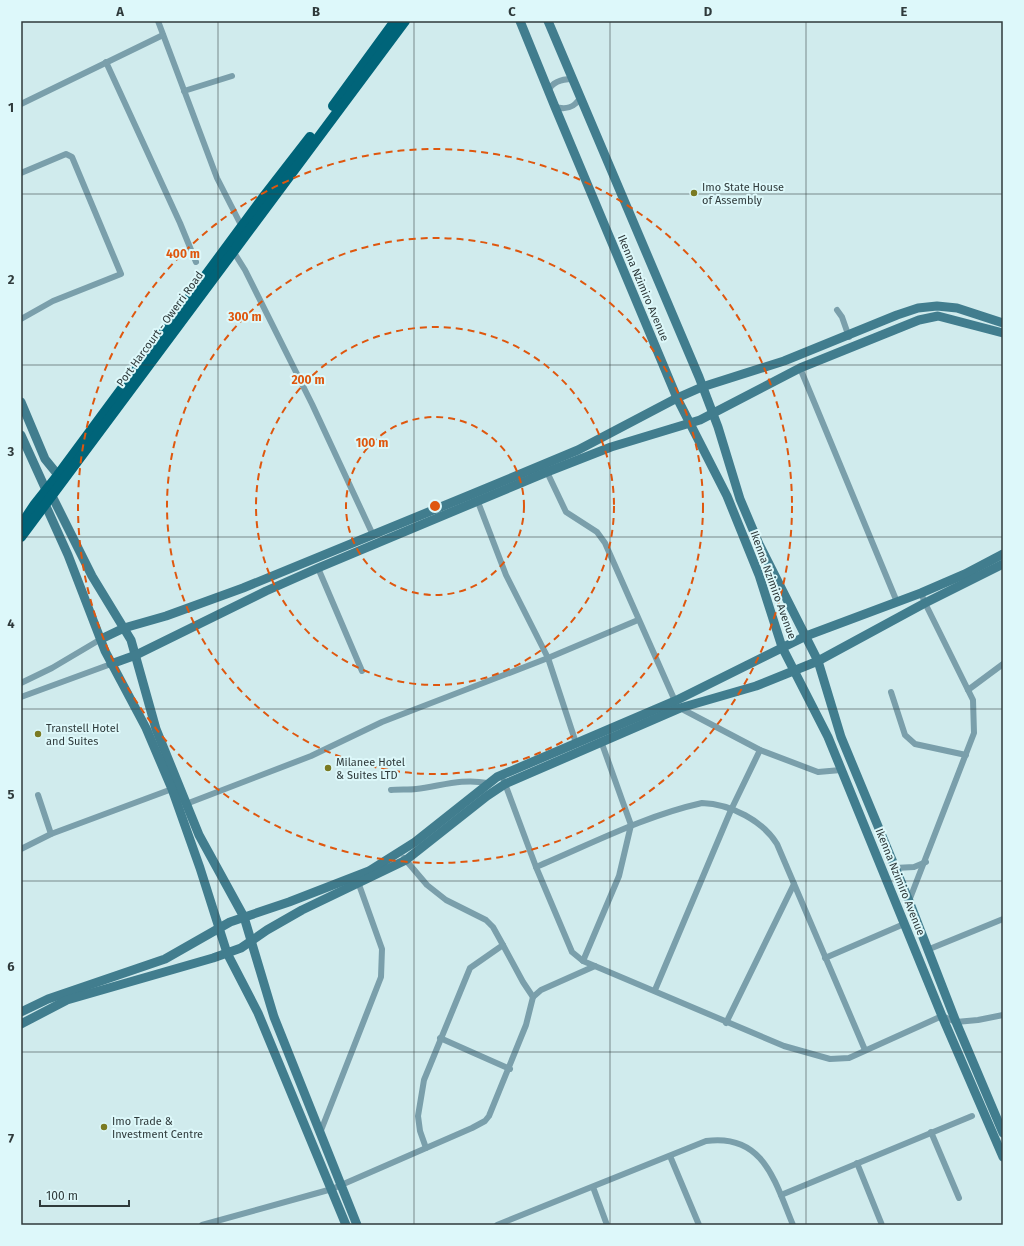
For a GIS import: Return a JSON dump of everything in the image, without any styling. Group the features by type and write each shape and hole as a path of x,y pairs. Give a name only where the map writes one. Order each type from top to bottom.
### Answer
{"main road":[{"name":"Port Harcourt - Owerri Road","path":"21,537 45,504 58,475 336,102 394,21"},
{"name":"Port Harcourt - Owerri Road","path":"21,525 49,493 405,21"}],"street":[{"path":"158,21 217,178 242,227"},
{"name":"Ikenna Nzimiro Avenue","path":"520,21 676,398 730,504 759,575 782,647 828,737 942,1016 1003,1157"},
{"name":"Ikenna Nzimiro Avenue","path":"548,21 713,414 740,499 759,544 818,661 841,737 909,901 956,1022 1003,1133"},
{"path":"21,104 163,35"},
{"path":"106,62 196,262"},
{"path":"184,91 232,76"},
{"path":"548,91 550,86 560,80 572,79"},
{"path":"555,107 570,108 577,104 580,98"},
{"path":"21,173 66,154 72,156 121,274 53,301 21,319"},
{"path":"233,251 245,270 312,404 373,535"},
{"path":"928,307 928,317"},
{"path":"21,683 52,668 124,628 166,616 243,588 578,450 676,398 702,387 784,361 848,337 897,315 918,308 957,308 1003,323"},
{"path":"837,310 842,317 848,337"},
{"path":"21,697 136,655 266,591 547,472 618,445 688,424 713,414 800,368 928,317 948,318 1003,333"},
{"path":"800,368 897,602"},
{"path":"21,402 44,459 58,475"},
{"path":"21,435 92,576 124,628 136,655 152,716 199,836 244,917 274,1017 320,1133 346,1225"},
{"path":"547,472 566,512 597,532 605,543 638,620 678,704 760,750 818,772 842,770"},
{"path":"478,502 506,575 548,658 576,743"},
{"path":"45,504 68,555 111,664 146,728 172,789 200,868 226,953 258,1013 336,1188 356,1225"},
{"path":"391,790 416,789 460,780 488,783 504,779 601,741 678,704 782,647 806,636 921,593 965,574 1003,554"},
{"path":"21,1012 48,999 165,958 230,922 357,880 406,860 487,796 504,779 576,743 678,704 756,686 794,672 818,661 925,603 1003,564"},
{"path":"318,568 362,671"},
{"path":"909,901 926,862 974,733 973,700 921,593"},
{"path":"186,804 310,756 382,722 548,658 638,620"},
{"path":"968,690 1003,664"},
{"path":"891,692 905,735 915,744 966,755"},
{"path":"583,961 619,876 632,825 601,741"},
{"path":"655,990 731,810 760,750"},
{"path":"504,779 536,867 572,952 583,961 655,990 726,1023 784,1046 830,1059 849,1058 942,1016 956,1022 978,1020 1003,1015"},
{"path":"21,1024 68,1000 241,948 302,910 357,880 399,853 488,783"},
{"path":"21,849 51,834 172,789"},
{"path":"38,795 51,834"},
{"path":"536,867 587,846 632,825 702,803 712,803 759,823 770,832 777,844 865,1050"},
{"path":"399,853 427,885 446,900 486,920 493,927 523,982 533,997"},
{"path":"895,868 914,867 926,862"},
{"path":"320,1133 382,977 382,949 357,880"},
{"path":"726,1023 794,884"},
{"path":"927,950 1003,919"},
{"path":"825,958 904,924"},
{"path":"426,1148 420,1131 418,1116 424,1080 470,968 503,945"},
{"path":"202,1225 336,1188 485,1121 489,1116 510,1069 526,1026 533,997 541,990 595,966"},
{"path":"440,1038 510,1069"},
{"path":"781,1195 972,1116"},
{"path":"931,1132 959,1198"},
{"path":"497,1225 706,1141 717,1140 732,1142 749,1150 761,1159 770,1170 793,1225"},
{"path":"670,1156 699,1225"},
{"path":"857,1163 882,1225"},
{"path":"593,1187 607,1225"},
{"path":"517,1218 520,1225"}],"place":[{"name":"Imo State House of Assembly","path":"694,193"},
{"name":"Transtell Hotel and Suites","path":"38,734"},
{"name":"Milanee Hotel & Suites LTD","path":"328,768"},
{"name":"Imo Trade & Investment Centre","path":"104,1127"}]}
